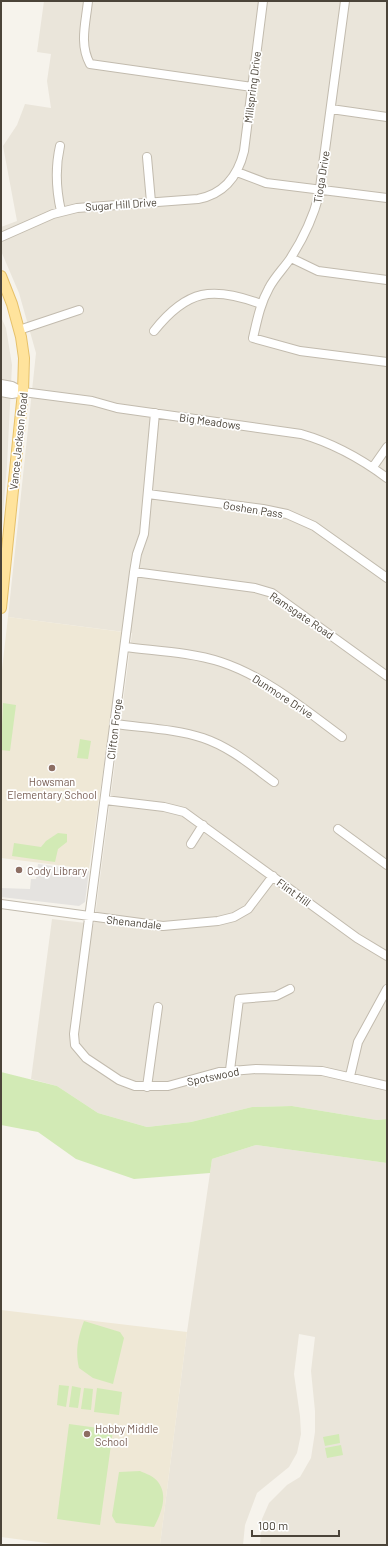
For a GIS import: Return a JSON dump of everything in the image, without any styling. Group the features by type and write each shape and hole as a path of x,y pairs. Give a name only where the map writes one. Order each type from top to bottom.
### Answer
{"main road":[{"name":"Vance Jackson Road","path":"1,608 3,559 23,392 24,358 19,330 4,292 2,280"}],"street":[{"path":"88,1 84,42 85,55 90,64 252,87"},
{"name":"Millspring Drive","path":"237,172 244,151 263,1"},
{"name":"Tioga Drive","path":"346,1 320,190 312,219 291,258 274,280 261,304 253,338 300,351 387,362"},
{"path":"331,109 387,116"},
{"path":"60,146 56,168 58,197 61,211"},
{"path":"147,157 151,202"},
{"path":"237,172 258,181 387,198"},
{"name":"Sugar Hill Drive","path":"1,237 61,211 91,206 186,200 209,196 224,187 237,172"},
{"path":"291,258 318,271 387,280"},
{"path":"154,331 177,306 187,299 200,295 218,293 233,294 261,304"},
{"path":"19,330 79,310"},
{"name":"Big Meadows","path":"1,384 12,386 23,392"},
{"name":"Big Meadows","path":"1,392 12,394 23,392 92,401 111,406 155,413 301,434 323,440 345,450 387,478"},
{"name":"Clifton Forge","path":"75,1045 74,1034 134,572 137,554 144,534 155,413"},
{"path":"373,468 387,447"},
{"name":"Goshen Pass","path":"148,494 263,509 287,514 320,530 387,578"},
{"name":"Ramsgate Road","path":"134,572 254,588 272,593 387,676"},
{"name":"Dunmore Drive","path":"125,647 200,656 242,670 280,692 342,737"},
{"path":"115,724 176,732 203,738 229,750 274,782"},
{"name":"Flint Hill","path":"105,800 174,809 184,812 357,938 387,956"},
{"path":"191,844 203,826"},
{"path":"338,830 387,865"},
{"name":"Shenandale","path":"1,904 163,926 223,920 239,915 248,908 273,876"},
{"path":"350,1076 358,1042 387,988"},
{"path":"230,1070 239,999 276,996 290,989"},
{"path":"147,1087 158,1007"},
{"name":"Spotswood","path":"75,1045 86,1058 119,1080 135,1086 168,1086 230,1070 291,1069 322,1071 350,1076 387,1086"}],"shaded area":[{"path":"44,1 387,1 387,1119 377,1120 292,1106 252,1107 191,1122 147,1127 98,1113 57,1086 31,1079 52,919 94,924 132,633 8,617 36,353 19,293 1,251 1,227 17,221 3,146 17,125 25,104 51,108 47,81 51,54 37,52"},
{"path":"1,317 6,328 12,365 7,465 1,540"},
{"name":"Howsman Elementary School","path":"8,617 123,632 89,869 1,858 1,678"},
{"path":"38,864 89,871 85,902 79,906 1,897 1,888 30,889 31,879 36,879"},
{"path":"256,1145 387,1163 387,1545 260,1545 262,1519 269,1503 287,1485 300,1477 311,1458 315,1432 315,1411 311,1371 315,1337 299,1334 294,1374 301,1434 297,1453 289,1467 257,1493 245,1525 243,1545 160,1545 187,1332 212,1159"},
{"name":"Hobby Middle School","path":"1,1310 187,1332 160,1545 61,1545 1,1537"}],"green space":[{"path":"3,703 16,705 10,751 1,750"},
{"path":"80,739 91,741 88,759 77,758"},
{"path":"58,833 67,834 67,842 58,849 55,862 12,856 14,843 41,847 46,841"},
{"path":"1,1072 57,1086 98,1113 147,1127 191,1122 252,1107 292,1106 377,1120 387,1119 387,1163 256,1145 212,1159 210,1173 134,1179 76,1159 38,1132 1,1125"},
{"path":"84,1321 120,1332 124,1338 113,1384 93,1378 79,1368 77,1356 78,1344"},
{"path":"59,1385 69,1386 66,1407 57,1405"},
{"path":"72,1386 81,1388 78,1408 69,1407"},
{"path":"84,1388 93,1389 91,1410 81,1409"},
{"path":"97,1388 122,1392 119,1415 94,1412"},
{"path":"69,1424 113,1430 100,1525 57,1519"},
{"path":"339,1434 340,1443 325,1446 323,1437"},
{"path":"341,1445 343,1455 327,1458 325,1448"},
{"path":"140,1471 153,1477 162,1489 162,1508 154,1527 116,1523 112,1516 119,1472"}],"place":[{"name":"Howsman Elementary School","path":"52,768"},
{"name":"Cody Library","path":"19,870"},
{"name":"Hobby Middle School","path":"87,1434"}]}
